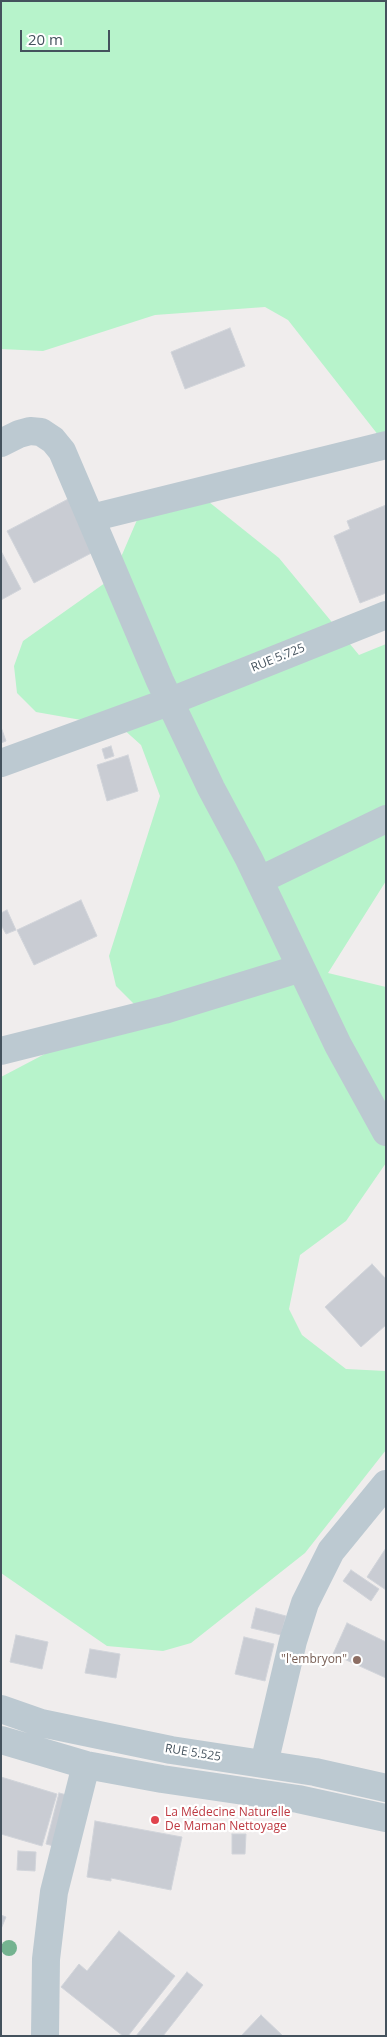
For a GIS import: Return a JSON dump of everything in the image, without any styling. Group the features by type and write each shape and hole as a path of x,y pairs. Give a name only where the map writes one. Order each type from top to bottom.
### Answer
{"street":[{"path":"1,443 19,434 30,431 41,432 53,440 62,451 170,702 211,788 260,880 338,1045 386,1132"},
{"path":"91,518 386,445"},
{"name":"RUE 5.725","path":"1,763 170,702 386,616"},
{"path":"260,880 386,819"},
{"path":"1,1051 164,1010 301,968"},
{"path":"264,1764 293,1641 305,1603 331,1551 386,1484"},
{"name":"RUE 5.525","path":"1,1709 41,1723 171,1750 314,1772 386,1788"},
{"path":"1,1740 86,1766 298,1799 386,1818"},
{"path":"45,2036 46,1959 54,1892 86,1766"}],"green space":[{"path":"1,1 386,1 386,445 288,320 265,307 155,315 43,351 1,349"},
{"path":"194,490 279,558 359,655 386,644 386,881 328,973 386,987 386,1163 346,1221 300,1255 289,1309 302,1335 346,1369 386,1371 386,1450 305,1553 191,1643 163,1651 107,1646 1,1573 1,1077 136,1006 116,986 109,956 160,796 141,745 121,727 36,712 17,693 14,666 23,641 112,578 143,506"}],"building":[{"path":"230,328 245,366 185,389 171,352"},
{"path":"74,496 101,548 34,583 7,531"},
{"path":"386,505 386,593 360,603 334,536 350,529 347,521"},
{"path":"1,551 21,589 1,600"},
{"path":"1,727 6,741 1,743"},
{"path":"111,746 114,756 105,759 102,749"},
{"path":"128,755 138,791 107,801 97,765"},
{"path":"81,900 97,936 34,965 17,930"},
{"path":"7,910 16,930 6,934 1,925 1,913"},
{"path":"372,1264 386,1279 386,1325 361,1347 325,1307"},
{"path":"386,1548 386,1590 367,1577"},
{"path":"351,1570 379,1589 371,1601 343,1581"},
{"path":"256,1608 286,1616 281,1635 251,1628"},
{"path":"347,1623 386,1642 386,1678 333,1654"},
{"path":"16,1635 48,1642 42,1669 10,1662"},
{"path":"244,1637 274,1644 265,1681 235,1674"},
{"path":"90,1649 120,1654 116,1678 85,1673"},
{"path":"1,1777 57,1794 42,1846 1,1834"},
{"path":"59,1793 75,1797 61,1848 46,1844"},
{"path":"95,1821 182,1837 171,1890 111,1878 111,1881 87,1877"},
{"path":"232,1834 246,1834 245,1854 232,1854"},
{"path":"18,1851 36,1852 35,1871 17,1870"},
{"path":"1,1915 6,1917 1,1929"},
{"path":"119,1931 175,1976 128,2036 123,2036 61,1987 79,1964 87,1971"},
{"path":"187,1972 203,1985 163,2036 136,2036"},
{"path":"261,2015 283,2036 241,2036"}],"place":[{"name":"\"l'embryon\"","path":"357,1660"},
{"name":"La Médecine Naturelle De Maman Nettoyage","path":"155,1820"}]}
